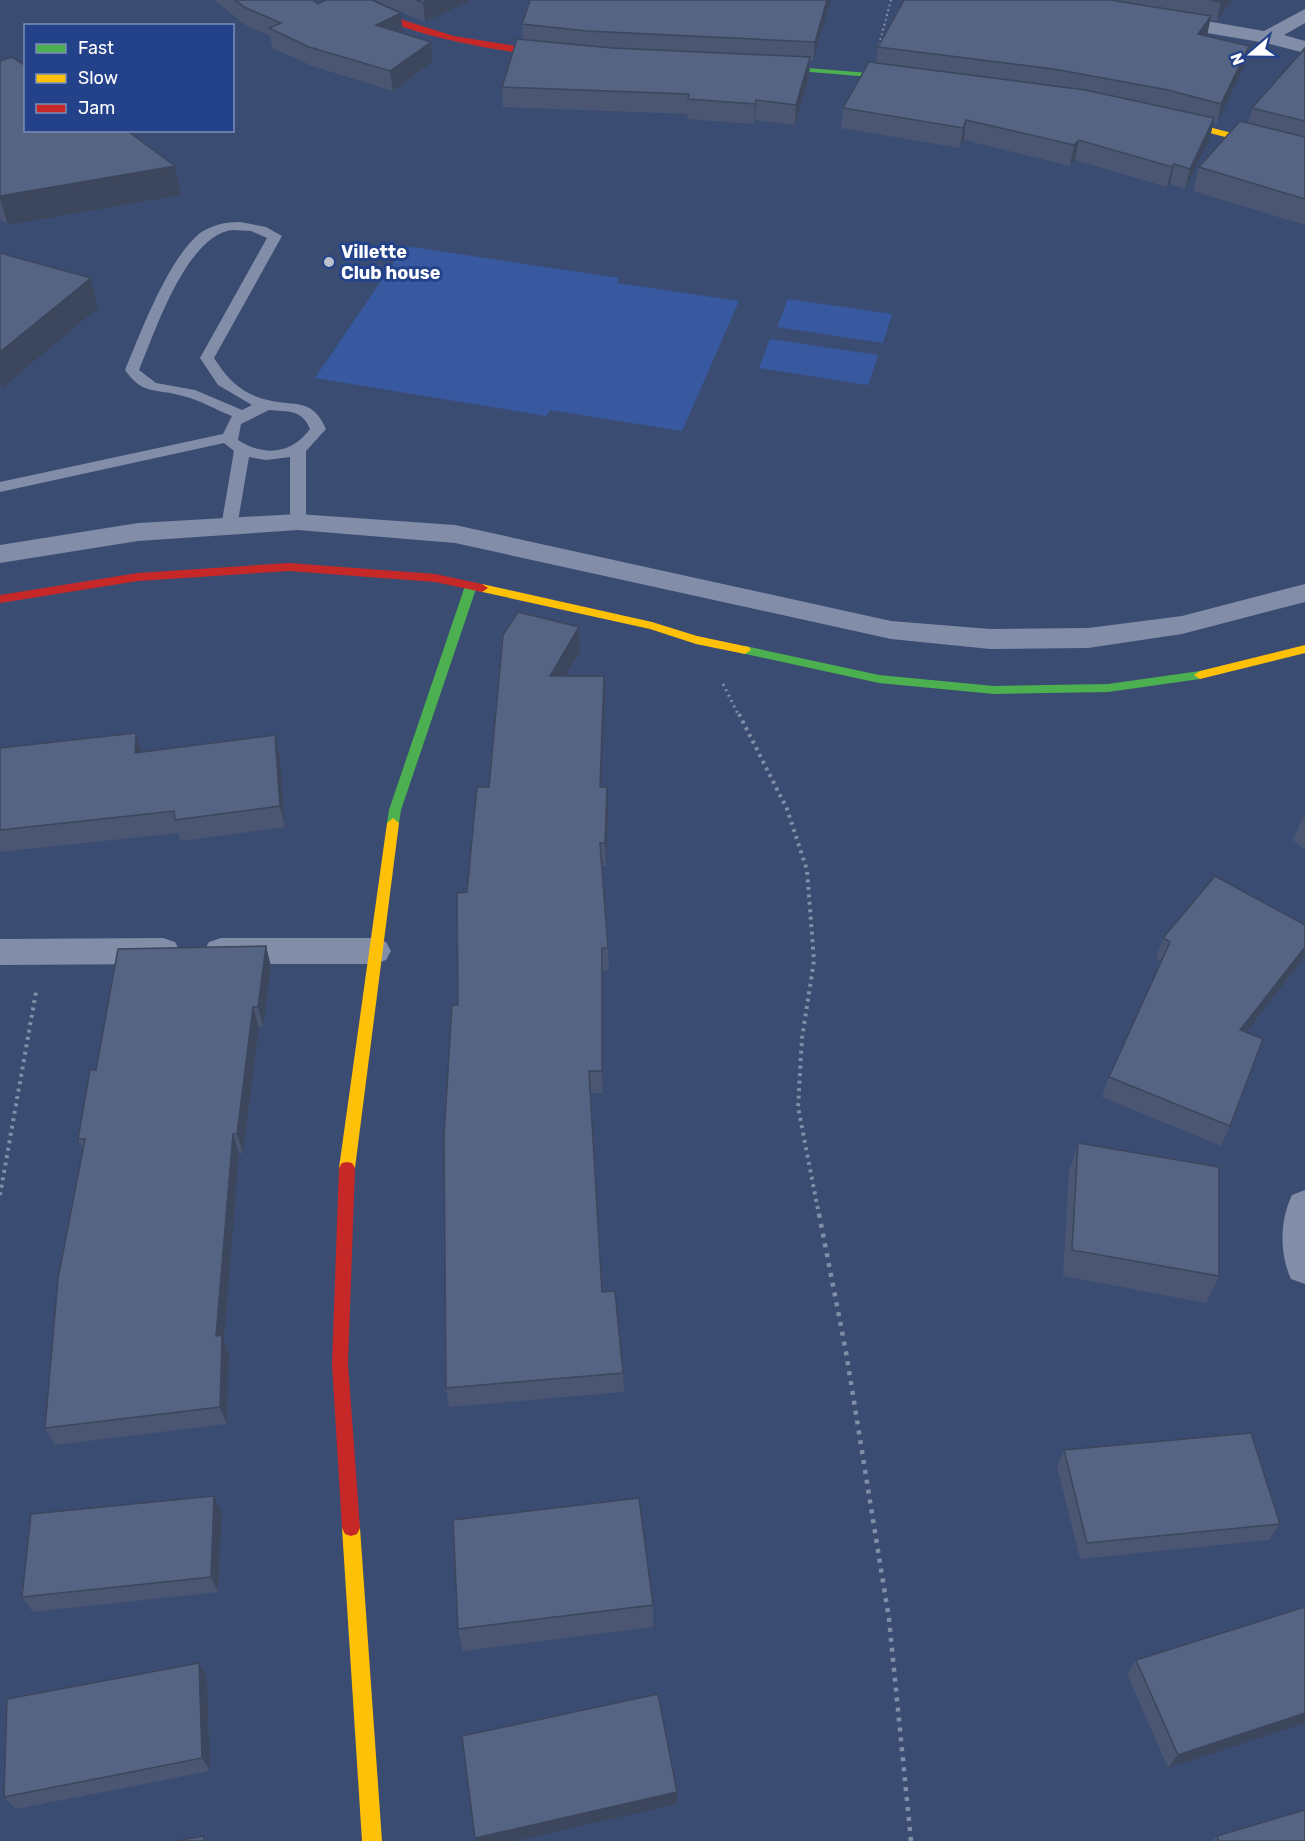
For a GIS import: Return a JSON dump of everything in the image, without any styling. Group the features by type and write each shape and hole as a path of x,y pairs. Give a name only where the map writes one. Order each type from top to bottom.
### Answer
{"street":[{"path":"354,0 400,23 448,38 502,49 577,57"},
{"path":"1267,37 1305,15"},
{"path":"1142,16 1267,37 1305,47"},
{"path":"752,65 917,79"},
{"path":"1151,116 1305,155"},
{"path":"0,554 138,532 298,522 455,534 891,630 990,639 1088,638 1182,625 1305,593"},
{"path":"0,599 138,577 289,567 435,578 652,626 696,640 879,679 994,690 1108,688 1216,673 1305,649"},
{"path":"372,1841 340,1364 348,1149 395,810 471,586"},
{"path":"0,952 374,951"},
{"path":"1305,1206 1301,1229 1305,1267"}],"lane":[{"path":"242,415 189,393 156,390 139,381 132,370 161,301 194,248 216,229 253,225 275,236 207,358 220,380 268,405"},
{"path":"268,405 288,405 304,410 314,418 318,429 311,441 298,450 279,456 259,456 242,451 231,442 233,425 242,415 268,405"},
{"path":"0,487 138,459 230,437"},
{"path":"298,450 298,522"},
{"path":"229,527 242,451"}],"path":[{"path":"871,74 891,0"},
{"path":"696,640 722,683 787,809 807,870 814,961 802,1038 798,1107 846,1352 889,1619 910,1841"},
{"path":"0,1195 43,952"}],"shaded area":[{"path":"405,246 619,278 617,283 739,301 682,431 550,410 546,416 315,378"},
{"path":"788,299 892,314 883,343 777,327"},
{"path":"770,339 878,355 868,385 759,368"}],"building":[{"path":"235,0 313,0 318,4 326,0 372,0 401,13 376,25 431,42 390,71 309,47 269,28 281,23 244,7"},
{"path":"530,0 827,0 815,42 587,31 522,24"},
{"path":"904,0 1110,0 1211,16 1198,34 1249,46 1221,104 1168,90 1054,69 878,47"},
{"path":"517,39 612,48 810,57 796,105 756,100 755,104 688,99 689,94 502,87"},
{"path":"1305,48 1305,121 1252,108"},
{"path":"12,57 24,65 24,132 129,132 175,166 0,196 0,61"},
{"path":"869,62 1085,90 1214,118 1190,169 1174,164 1172,167 1079,140 1074,145 966,120 963,128 843,108"},
{"path":"1240,121 1305,137 1305,199 1199,167"},
{"path":"0,253 91,278 0,352"},
{"path":"518,612 579,627 550,676 604,676 600,787 607,787 605,843 600,843 608,948 602,948 602,1071 589,1071 602,1292 615,1291 623,1373 446,1388 444,1135 452,1005 458,1005 457,893 467,892 477,787 489,787 503,635"},
{"path":"136,733 135,753 275,735 280,806 175,820 174,811 0,830 0,748"},
{"path":"1215,876 1305,925 1305,947 1240,1030 1263,1039 1230,1126 1109,1077 1170,942 1163,938"},
{"path":"266,946 258,1007 253,1007 237,1134 233,1134 216,1336 222,1335 220,1407 45,1428 58,1279 85,1139 78,1139 90,1070 96,1070 118,949"},
{"path":"1078,1143 1219,1167 1219,1276 1072,1250"},
{"path":"1251,1433 1280,1524 1087,1543 1064,1450"},
{"path":"214,1496 211,1577 22,1597 31,1514"},
{"path":"639,1498 653,1605 458,1629 453,1520"},
{"path":"1305,1607 1305,1713 1178,1755 1136,1660"},
{"path":"199,1663 202,1758 4,1797 7,1699"},
{"path":"658,1694 677,1792 475,1838 462,1736"},
{"path":"1305,1810 1305,1841 1219,1841 1217,1836"},
{"path":"204,1836 204,1841 176,1841"}],"traffic: fast":[{"path":"763,66 906,78"},
{"path":"393,823 395,810 471,586"},
{"path":"745,650 879,679 994,690 1108,688 1200,675"}],"traffic: slow":[{"path":"1167,119 1305,155"},
{"path":"482,588 652,626 696,640 745,650"},
{"path":"1200,675 1305,649"},
{"path":"347,1168 393,823"},
{"path":"351,1528 372,1841"}],"traffic: jam":[{"path":"354,0 378,13 428,32 479,44 559,55"},
{"path":"0,599 138,577 289,567 435,578 482,588"},
{"path":"347,1168 340,1364 351,1528"}],"place":[{"name":"Villette Club house","path":"329,262"}]}
